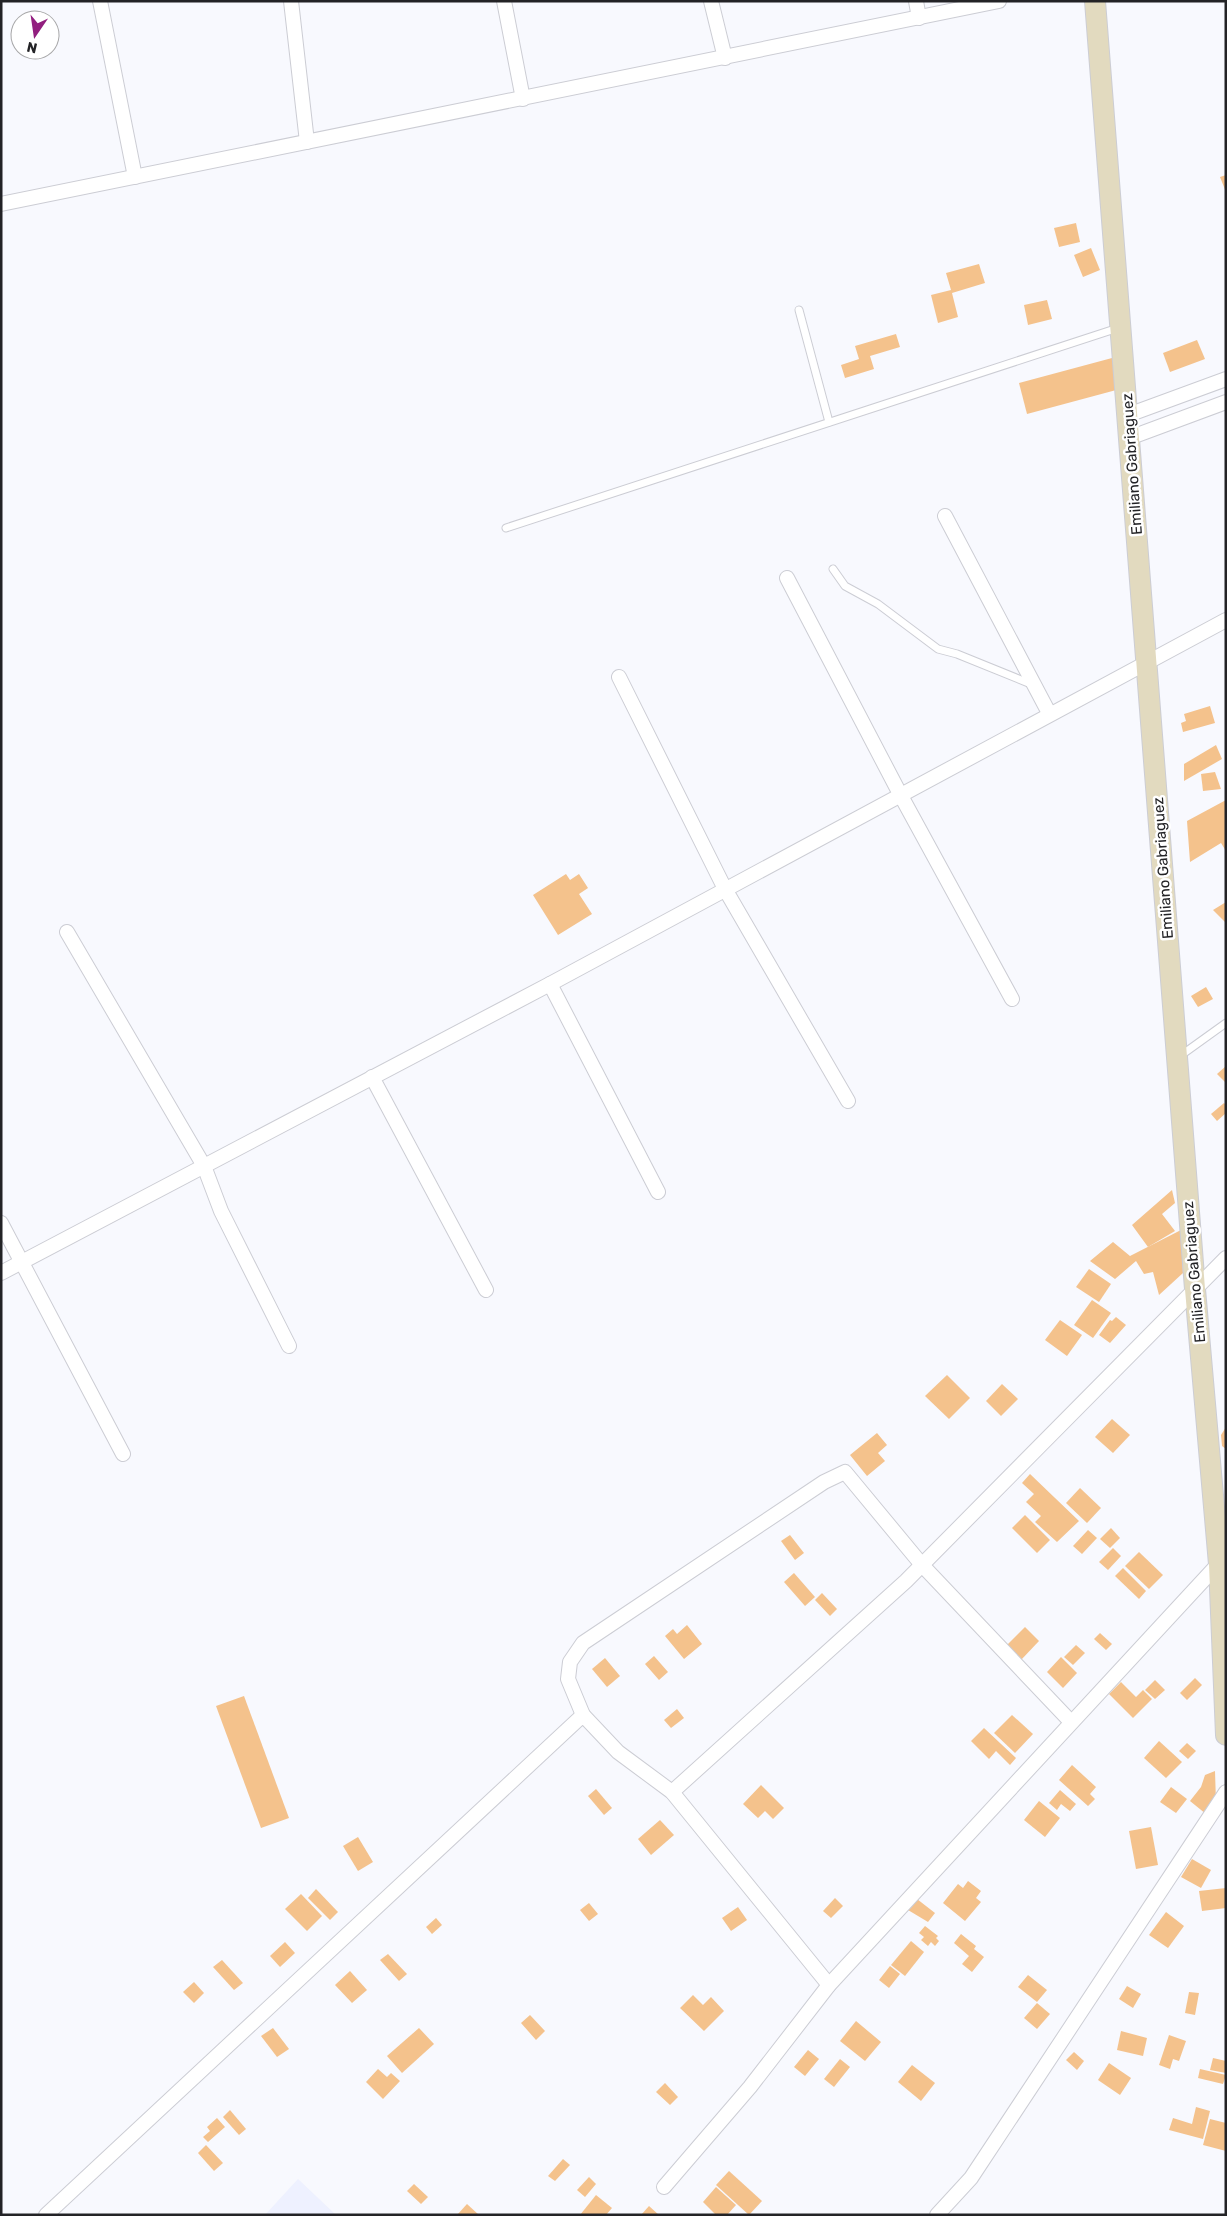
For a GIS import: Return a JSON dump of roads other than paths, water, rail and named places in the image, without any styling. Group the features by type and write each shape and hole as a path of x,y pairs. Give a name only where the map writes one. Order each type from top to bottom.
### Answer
{"main road":[{"name":"Emiliano Gabriaguez","path":"1095,1 1195,1289 1222,1560 1226,1735"}],"street":[{"path":"100,1 135,177"},
{"path":"291,1 307,142"},
{"path":"504,1 523,99"},
{"path":"711,1 724,58"},
{"path":"916,1 919,18"},
{"path":"1,204 999,1"},
{"path":"1128,415 1226,379"},
{"path":"1129,438 1226,402"},
{"path":"945,516 1049,713"},
{"path":"787,578 900,794 1012,999"},
{"path":"1,1273 22,1264 550,984 1049,713 1226,620"},
{"path":"620,677 725,889 848,1101"},
{"path":"67,932 204,1166 221,1211 289,1346"},
{"path":"550,984 658,1192"},
{"path":"372,1077 486,1290"},
{"path":"1,1223 124,1454"},
{"path":"672,1792 922,1565 1226,1258"},
{"path":"830,1985 672,1792 618,1752 583,1715 568,1679 570,1662 583,1642 824,1482 845,1472 922,1565 1071,1722"},
{"path":"664,2187 750,2087 830,1985 1222,1560"},
{"path":"46,2215 583,1715"},
{"path":"937,2215 971,2178 1226,1792"}],"lane":[{"path":"799,310 830,422"},
{"path":"506,528 1121,327"},
{"path":"833,568 845,586 878,604 938,649 958,654 1034,685"},
{"path":"1177,1058 1226,1023"}]}
